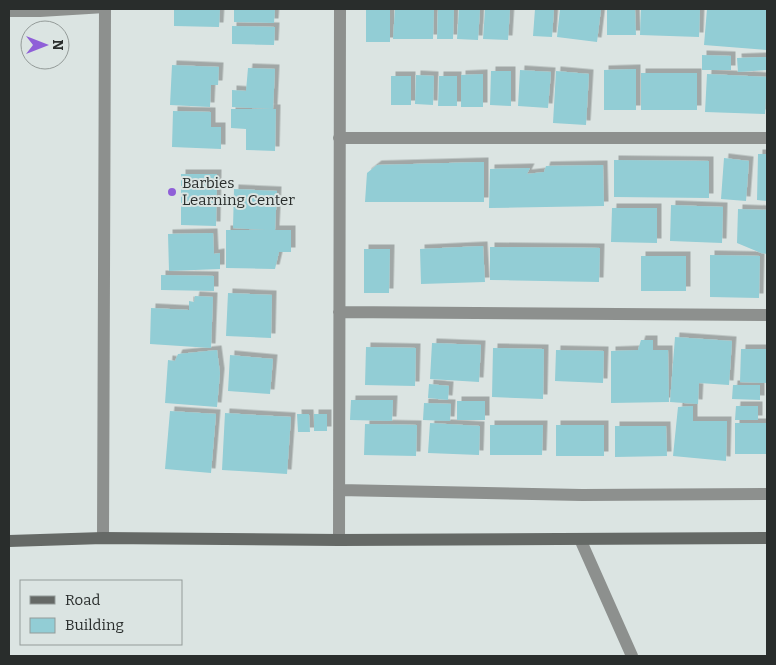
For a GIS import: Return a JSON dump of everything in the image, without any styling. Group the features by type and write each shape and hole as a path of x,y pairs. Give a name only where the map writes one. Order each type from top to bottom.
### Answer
{"street":[{"path":"103,538 105,9"},
{"path":"339,540 340,9"},
{"path":"339,138 767,138"},
{"path":"339,312 767,314"},
{"path":"339,490 582,495 767,494"},
{"path":"9,541 103,538 339,540 767,538"},
{"path":"580,539 632,656"}],"lane":[{"path":"9,12 105,9"}],"building":[{"path":"174,9 220,9 219,27 174,26"},
{"path":"234,9 275,9 274,23 234,22"},
{"path":"366,9 390,9 390,42 366,42"},
{"path":"395,9 434,9 433,39 393,39"},
{"path":"438,9 454,9 453,39 437,39"},
{"path":"459,9 480,9 478,40 457,39"},
{"path":"485,9 510,9 508,40 483,39"},
{"path":"535,9 554,9 552,37 533,36"},
{"path":"560,9 601,9 597,42 557,37"},
{"path":"607,9 635,9 636,35 607,35"},
{"path":"641,9 700,9 699,37 640,35"},
{"path":"707,9 767,9 767,50 704,45"},
{"path":"232,26 275,27 274,45 232,44"},
{"path":"702,55 731,56 731,70 702,70"},
{"path":"767,57 767,70 738,72 737,58"},
{"path":"172,65 219,67 218,85 211,85 210,107 170,105"},
{"path":"248,68 275,69 273,109 232,107 232,90 246,91"},
{"path":"636,69 636,110 604,110 604,70"},
{"path":"520,70 551,72 548,108 518,106"},
{"path":"491,71 511,71 511,106 490,105"},
{"path":"556,71 589,74 586,125 553,123"},
{"path":"641,73 697,73 697,110 641,110"},
{"path":"483,74 483,107 461,107 461,75"},
{"path":"707,74 767,77 765,114 705,112"},
{"path":"416,75 434,76 433,105 415,104"},
{"path":"391,76 411,76 411,105 391,105"},
{"path":"439,76 457,76 457,106 438,106"},
{"path":"231,109 276,109 275,151 246,150 246,129 231,128"},
{"path":"173,111 211,112 211,127 221,127 221,149 172,147"},
{"path":"758,154 767,154 767,201 757,200"},
{"path":"724,158 749,161 746,201 721,199"},
{"path":"614,160 709,161 709,198 614,197"},
{"path":"484,162 484,202 365,202 367,173 377,165"},
{"path":"603,165 604,206 489,208 490,169 530,168 527,174 544,172 546,166"},
{"path":"181,174 217,174 216,226 181,225"},
{"path":"234,189 277,191 275,230 291,230 291,252 279,252 275,269 226,268 226,230 266,230 233,228"},
{"path":"671,205 723,207 722,243 670,241"},
{"path":"612,208 657,208 657,243 611,242"},
{"path":"738,209 767,210 767,254 737,243"},
{"path":"213,233 214,254 220,253 220,269 169,271 168,234"},
{"path":"483,246 485,282 421,284 420,249"},
{"path":"490,247 600,248 599,282 490,280"},
{"path":"364,249 390,249 389,293 364,293"},
{"path":"710,255 760,256 759,298 710,297"},
{"path":"641,256 686,256 686,291 641,291"},
{"path":"161,275 214,276 214,291 161,290"},
{"path":"228,293 272,295 271,338 226,336"},
{"path":"195,296 213,297 211,348 150,344 151,308 189,310 189,301 194,302"},
{"path":"675,337 732,341 729,385 699,383 698,404 670,402"},
{"path":"641,340 653,340 653,350 668,350 669,402 611,403 611,351 638,350"},
{"path":"432,343 481,345 479,382 430,379"},
{"path":"366,347 416,348 415,386 365,385"},
{"path":"493,348 544,349 543,399 492,397"},
{"path":"741,349 767,349 767,383 740,382"},
{"path":"217,350 220,373 217,407 165,403 168,360 175,361 178,354"},
{"path":"556,350 604,351 603,383 555,381"},
{"path":"230,355 273,359 270,394 228,391"},
{"path":"429,384 449,386 448,400 428,398"},
{"path":"733,385 760,385 760,400 732,399"},
{"path":"351,400 393,400 392,421 350,420"},
{"path":"457,401 485,401 485,420 457,420"},
{"path":"424,403 451,404 450,421 423,420"},
{"path":"693,406 693,421 727,421 726,461 673,456 678,407"},
{"path":"736,406 758,406 758,420 735,420"},
{"path":"170,411 216,414 211,473 165,469"},
{"path":"225,413 291,417 287,474 222,470"},
{"path":"297,414 309,414 310,432 298,432"},
{"path":"314,414 327,414 327,431 314,431"},
{"path":"430,423 480,426 479,455 428,453"},
{"path":"735,423 767,423 767,454 735,454"},
{"path":"365,424 417,425 416,456 364,455"},
{"path":"490,425 543,425 542,455 490,455"},
{"path":"556,425 604,425 604,456 556,456"},
{"path":"615,426 666,426 667,456 615,457"}],"place":[{"name":"Barbies Learning Center","path":"172,192"}]}
